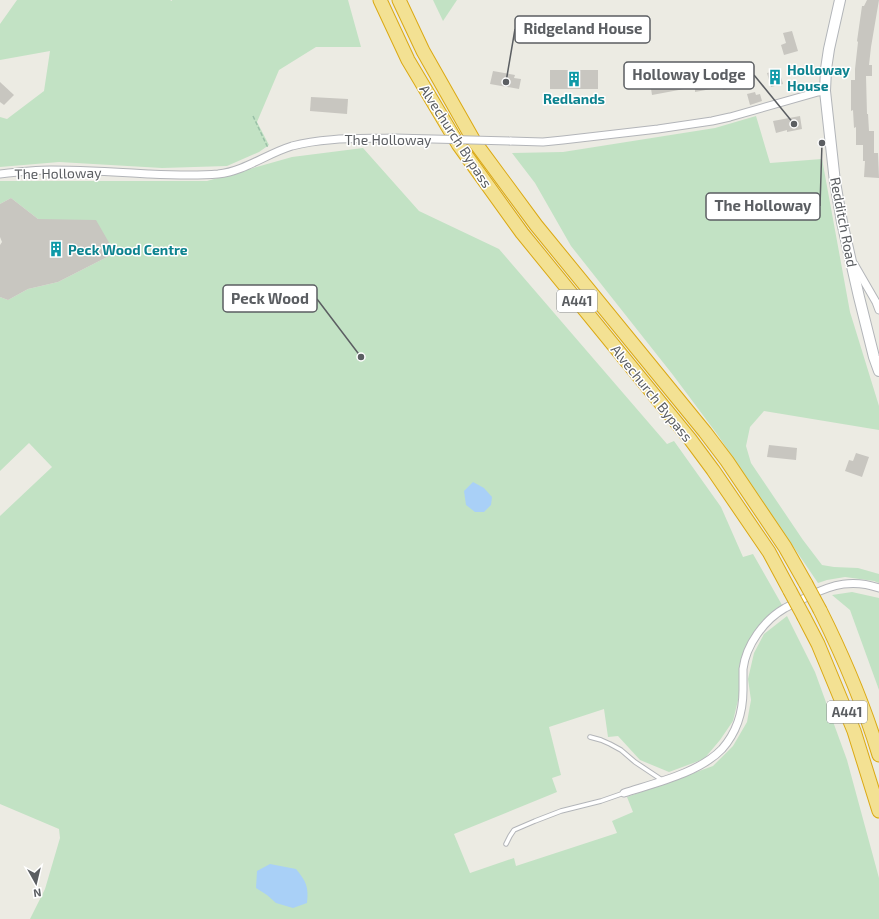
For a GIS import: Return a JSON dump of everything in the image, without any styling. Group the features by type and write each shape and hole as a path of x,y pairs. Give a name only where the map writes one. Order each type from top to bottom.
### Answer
{"highway":[{"name":"Alvechurch Bypass","path":"380,0 408,60 458,144 522,233 690,439 769,552 818,644 854,731 879,811"},
{"name":"Alvechurch Bypass","path":"399,0 423,51 474,141 536,225 705,432 727,461 785,547 834,638 870,724 879,755"}],"main road":[{"name":"Redditch Road","path":"840,0 829,49 825,91 835,182 842,222 859,297 879,371"}],"street":[{"name":"The Holloway","path":"0,174 50,170 173,175 206,175 227,173 290,147 317,141 340,139 394,138 543,142 563,140 690,124 730,117 825,91"},
{"path":"850,257 876,302 879,310"},
{"path":"624,793 684,773 699,766 713,757 730,739 736,728 743,704 743,669 747,654 752,642 759,632 783,609 824,588 841,584 850,583 879,588"}],"lane":[{"path":"590,737 601,740 621,750 635,762 662,780"},
{"path":"506,844 514,830 561,811 601,801 624,793"}],"path":[{"path":"252,116 267,146 269,155"}],"green space":[{"path":"17,0 348,0 361,47 316,47 279,70 257,122 269,145 259,152 227,166 162,168 59,162 0,167 0,117 7,119 44,91 50,51 0,60 0,24"},
{"path":"433,0 457,0 443,21"},
{"path":"756,116 770,163 822,159 850,312 879,406 879,430 764,411 750,427 746,446 751,463 803,540 822,565 858,568 879,574 879,583 845,577 818,583 717,434 673,375 571,246 535,183 512,153 563,152 715,128"},
{"path":"363,148 419,211 499,249 667,444 674,441 721,507 743,557 753,554 782,605 764,620 752,635 739,666 739,696 733,721 704,759 669,772 640,760 618,736 608,737 604,709 549,727 561,775 552,778 557,792 454,834 470,873 514,858 516,866 617,833 612,821 633,812 627,797 713,766 733,746 747,722 751,700 748,679 754,653 764,634 787,616 815,672 847,760 879,878 879,919 30,919 45,889 60,838 59,829 0,804 0,516 52,467 29,443 0,471 0,297 8,300 28,289 58,282 115,253 38,219 11,198 0,204 0,181 207,181 292,157"},
{"path":"852,592 879,598 879,690 850,610 832,595"}],"water":[{"path":"473,482 484,488 492,497 491,505 484,512 475,512 466,505 464,491"},
{"path":"270,864 296,869 306,884 308,893 307,903 293,908 276,903 256,888 257,871"}],"building":[{"path":"867,0 879,0 869,65 872,65 872,76 866,76 869,131 874,131 874,153 878,153 879,178 864,177 865,161 863,161 863,145 856,145 856,127 854,128 853,110 851,111 851,80 855,80 857,41 862,6 864,6"},
{"path":"792,31 798,51 784,55 781,45 786,43 783,33"},
{"name":"Redlands","path":"550,70 598,70 598,89 550,89"},
{"path":"738,70 741,86 723,90 722,87 695,92 695,87 652,95 650,82 682,76 683,82"},
{"name":"Holloway House","path":"779,70 783,84 771,87 767,73"},
{"path":"493,71 515,75 514,78 521,79 519,89 490,84"},
{"path":"0,82 14,95 4,105 0,102"},
{"path":"755,92 756,95 760,94 762,101 750,105 747,94"},
{"path":"311,97 348,99 347,114 310,111"},
{"path":"800,116 802,129 787,132 787,130 776,133 773,121"},
{"name":"Peck Wood Centre","path":"11,198 38,219 96,220 115,253 58,282 28,289 8,300 0,297 0,245 2,242 0,237 0,204"},
{"path":"769,445 797,448 796,460 767,457"},
{"path":"856,453 869,457 862,477 845,471 849,460 853,461"}],"place":[{"name":"Holloway House","path":"775,77"},
{"name":"Redlands","path":"574,79"},
{"name":"Ridgeland House","path":"506,82"},
{"name":"Holloway Lodge","path":"794,124"},
{"name":"The Holloway","path":"822,143"},
{"name":"Peck Wood Centre","path":"56,249"},
{"name":"Peck Wood","path":"361,357"}]}
